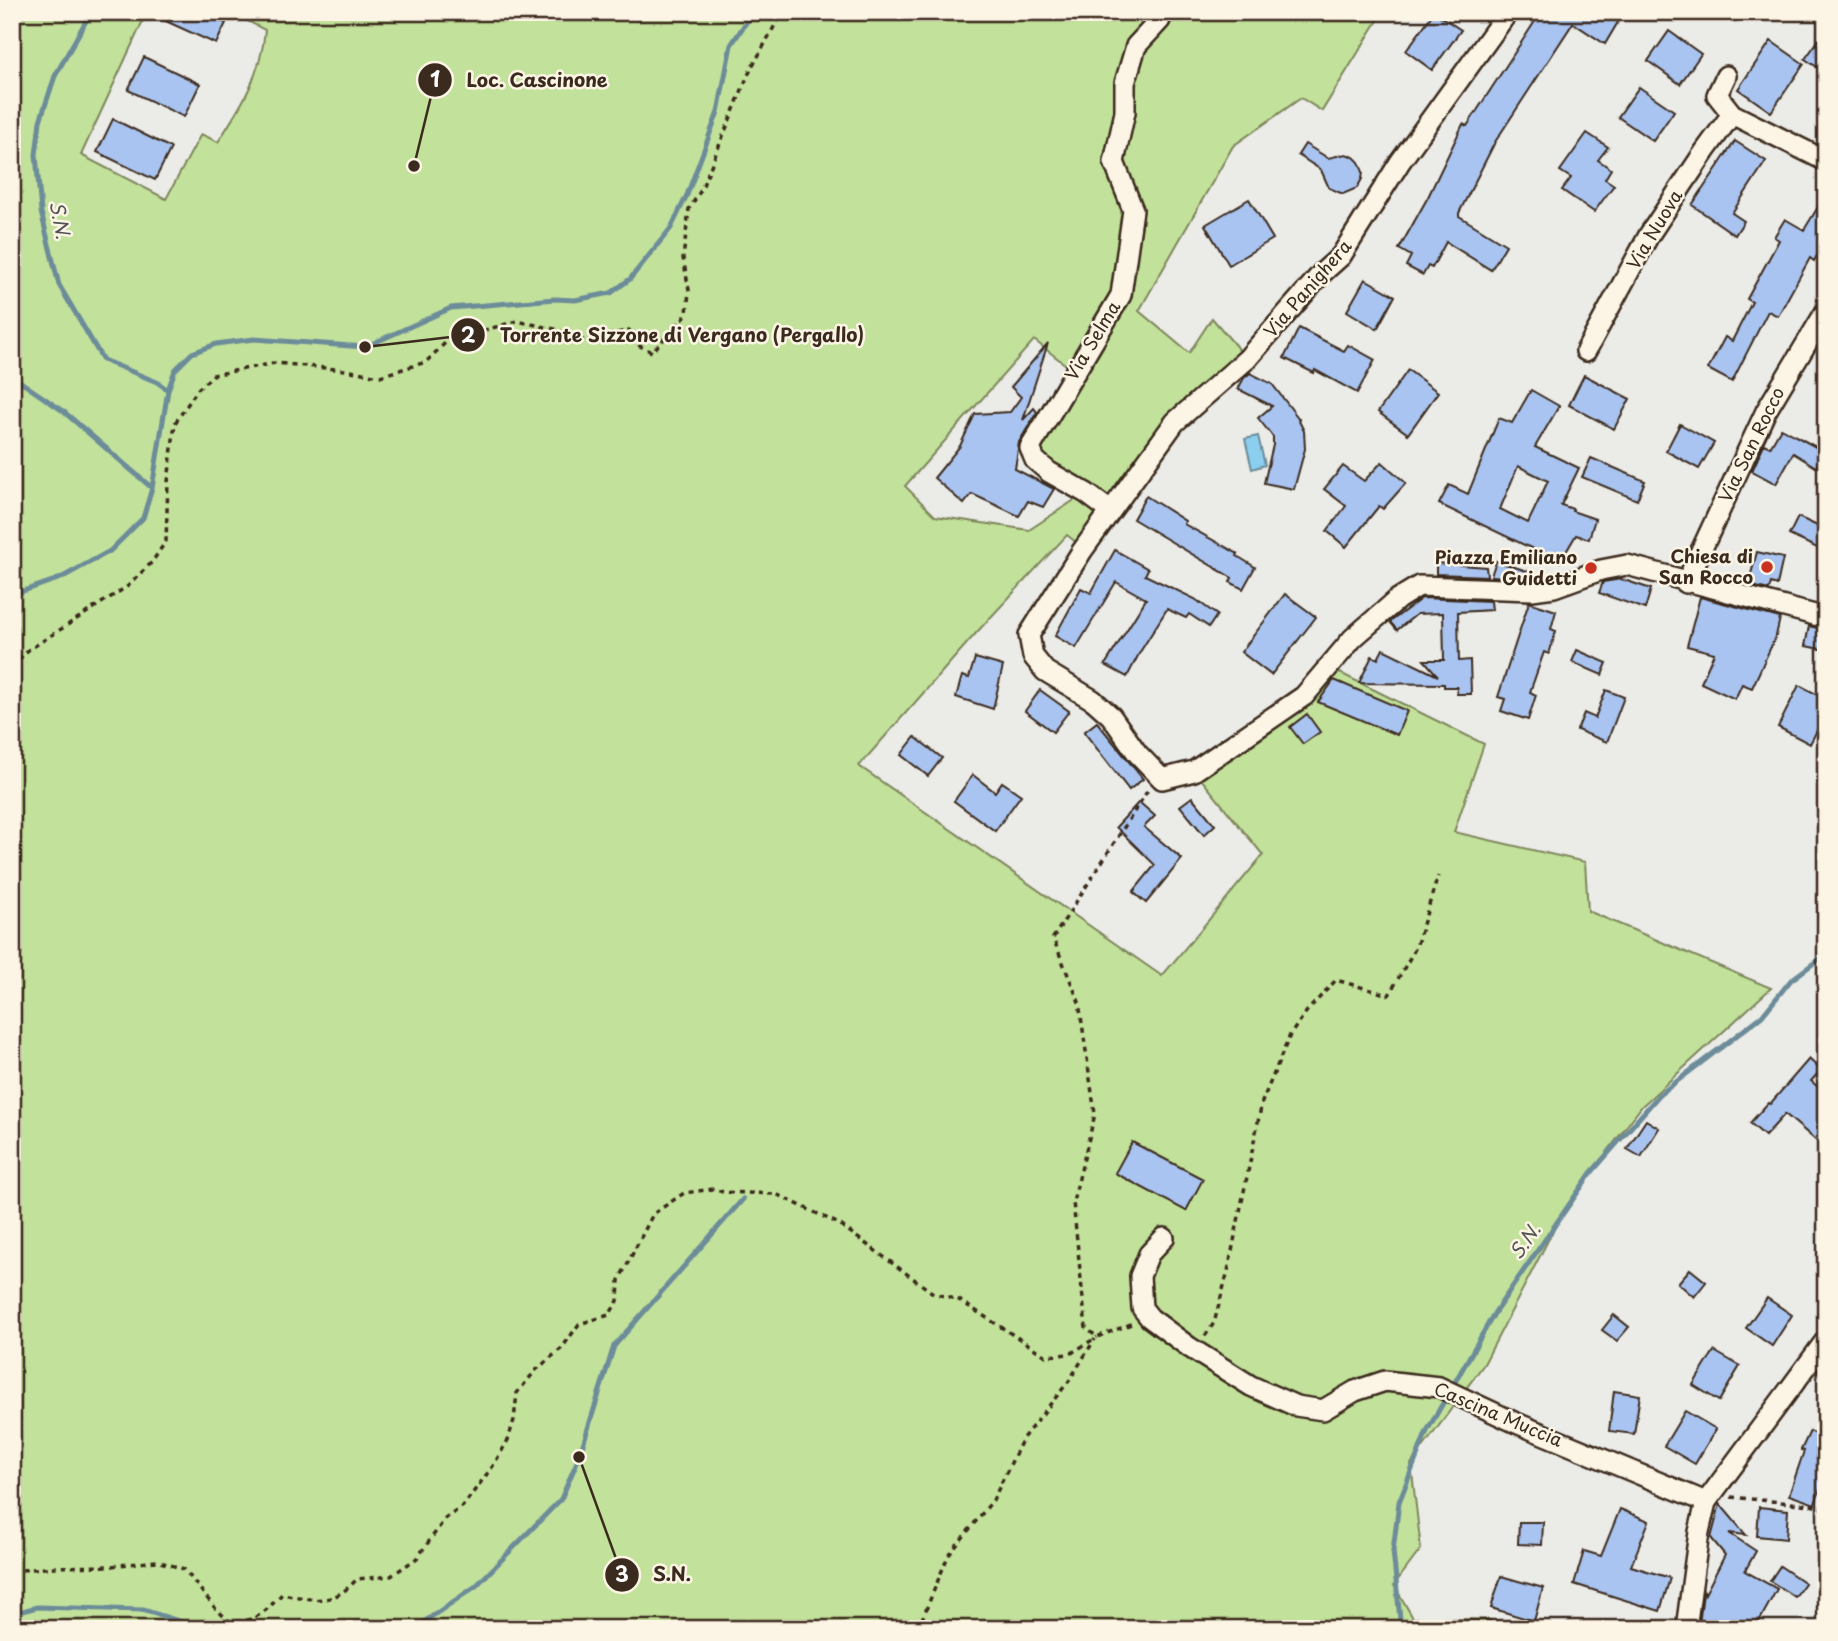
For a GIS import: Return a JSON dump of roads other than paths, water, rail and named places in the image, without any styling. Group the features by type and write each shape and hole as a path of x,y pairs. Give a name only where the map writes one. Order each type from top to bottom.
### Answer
{"street":[{"name":"Via Selma","path":"1109,510 1049,472 1035,460 1030,448 1121,295 1133,209 1114,162 1125,112 1125,83 1136,46 1160,20 1162,12"},
{"name":"Via Panighera","path":"1508,12 1400,162 1341,256 1322,273 1247,359 1175,422 1109,510 1029,635 1033,656 1045,671 1093,700 1111,716 1137,753 1162,779 1194,771 1275,718 1304,696 1353,638 1398,599 1419,586 1532,590 1554,587 1601,570 1627,565 1686,583"},
{"path":"1726,76 1717,95 1732,114 1826,161"},
{"name":"Via Nuova","path":"1586,351 1649,235 1732,114"},
{"name":"Via San Rocco","path":"1686,583 1766,411 1826,311"},
{"path":"1686,583 1826,618"},
{"name":"Cascina Muccia","path":"1164,1238 1149,1254 1140,1276 1142,1308 1150,1318 1251,1386 1296,1406 1323,1410 1356,1391 1385,1381 1439,1387 1514,1422 1710,1497"},
{"path":"1686,1629 1699,1532 1710,1497 1826,1340"}],"water":[{"path":"1258,436 1265,465 1252,469 1245,439"}],"waterway":[{"name":"S.N.","path":"91,12 55,76 40,121 36,155 41,212 59,285 103,360 157,382 168,390"},
{"path":"12,595 61,578 110,551 143,518 152,488 168,390 175,370 192,353 216,344 254,339 365,347 451,308 555,299 575,300 611,293 630,279 671,228 687,195 718,112 731,45 753,12"},
{"name":"S.N.","path":"12,376 63,411 152,488"},
{"name":"S.N.","path":"1401,1629 1393,1551 1399,1502 1427,1431 1495,1312 1591,1173 1659,1095 1762,1016 1791,980 1826,954"},
{"name":"S.N.","path":"410,1629 476,1586 561,1499 579,1457 614,1346 743,1199"},
{"name":"S.N.","path":"12,1614 37,1607 143,1610 204,1629"}],"place":[{"name":"Loc. Cascinone","path":"414,166"},
{"name":"Torrente Sizzone di Vergano (Pergallo)","path":"365,347"},
{"name":"Chiesa di San Rocco","path":"1767,567"},
{"name":"Piazza Emiliano Guidetti","path":"1591,568"},
{"name":"S.N.","path":"579,1457"}]}
